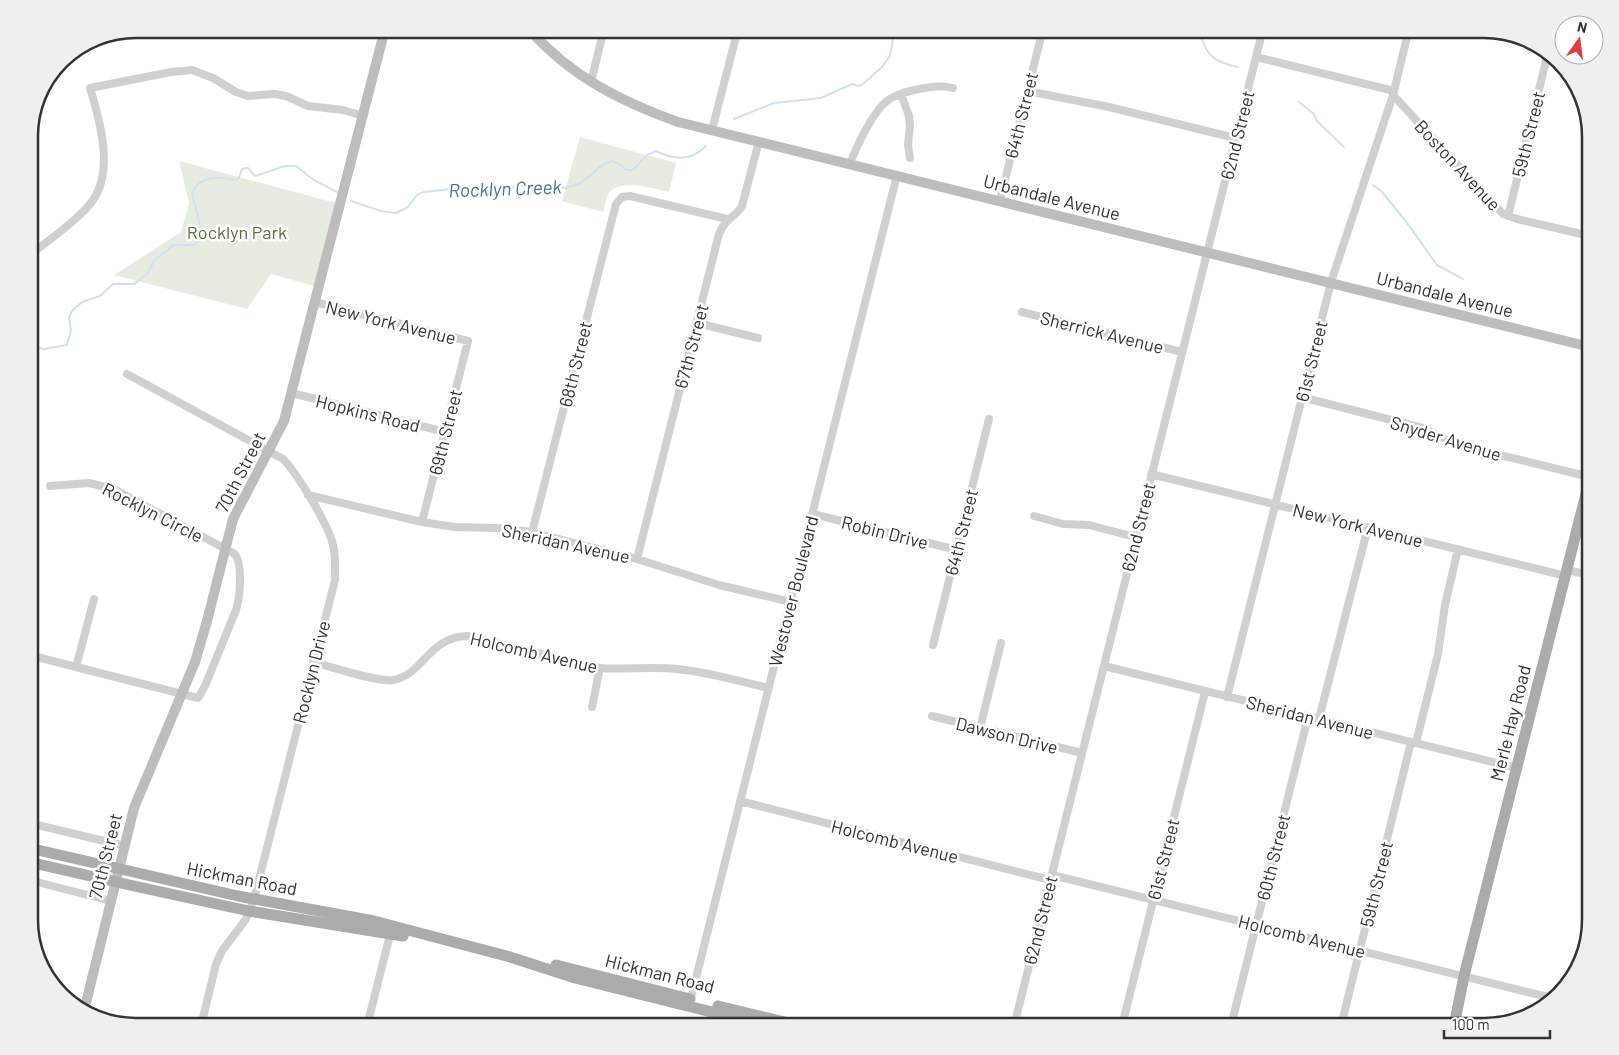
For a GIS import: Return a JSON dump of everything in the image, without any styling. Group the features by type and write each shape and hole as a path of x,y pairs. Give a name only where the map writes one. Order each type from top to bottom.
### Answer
{"main road":[{"name":"Merle Hay Road","path":"1456,1018 1464,976 1582,510"},
{"name":"Hickman Road","path":"38,850 254,899 374,921 391,930"},
{"name":"Hickman Road","path":"38,864 249,911 391,930 449,942 510,957 575,978 762,1018"},
{"name":"Merle Hay Road","path":"1451,1018 1464,976"},
{"name":"Hickman Road","path":"690,1003 741,1018"}],"street":[{"name":"70th Street","path":"86,1004 134,808 141,787 195,662 233,519 284,421 383,38"},
{"name":"Urbandale Avenue","path":"538,38 558,58 608,92 652,112 688,125 1000,200 1582,345"},
{"path":"591,82 602,38"},
{"path":"712,130 736,38"},
{"name":"64th Street","path":"1000,200 1041,38"},
{"name":"62nd Street","path":"1016,1018 1261,38"},
{"name":"61st Street","path":"1227,697 1331,282 1394,93 1407,38"},
{"path":"1256,57 1394,93"},
{"name":"59th Street","path":"1508,216 1546,61"},
{"path":"38,249 85,210 100,189 105,170 104,151 90,88 171,72 192,70 203,73 230,90 248,96 275,94 286,96 308,106 343,110 363,116"},
{"path":"850,164 876,111 889,99 929,87 953,88"},
{"path":"1027,91 1109,107 1236,138"},
{"name":"Boston Avenue","path":"1394,93 1503,214 1582,234"},
{"path":"901,94 909,116 908,145 910,158"},
{"name":"67th Street","path":"637,559 720,234 728,219 738,212 742,206 759,141"},
{"name":"Westover Boulevard","path":"690,1003 897,175"},
{"name":"68th Street","path":"532,532 616,204 622,197 639,197 728,219"},
{"name":"New York Avenue","path":"314,302 468,341"},
{"name":"Sherrick Avenue","path":"1022,312 1182,352"},
{"path":"697,323 758,338"},
{"name":"69th Street","path":"422,522 468,341"},
{"name":"Rocklyn Drive","path":"127,374 283,459 291,467 330,536 336,560 335,580 254,899 249,911"},
{"name":"Hopkins Road","path":"292,393 445,432"},
{"name":"Snyder Avenue","path":"1301,398 1423,428 1455,444 1582,476"},
{"name":"64th Street","path":"933,645 989,419"},
{"name":"New York Avenue","path":"1151,474 1458,549 1566,573 1582,574"},
{"name":"Rocklyn Circle","path":"50,486 89,483 114,488 225,548"},
{"name":"Sheridan Avenue","path":"308,495 422,522 455,527 496,528 532,532 637,559 710,582 791,602"},
{"name":"Robin Drive","path":"813,514 956,550"},
{"path":"1034,516 1062,524 1089,525 1135,537"},
{"path":"1319,719 1368,527"},
{"path":"38,657 198,698 202,694 238,605 239,560 235,554 225,548"},
{"name":"59th Street","path":"1343,1018 1413,743 1438,654 1445,605 1458,549"},
{"path":"76,667 94,599"},
{"name":"Holcomb Avenue","path":"313,662 374,678 392,680 411,671 446,640 456,636 467,636 600,668 643,667 679,669 768,688"},
{"path":"980,728 1001,643"},
{"name":"Sheridan Avenue","path":"1104,666 1517,768"},
{"path":"592,707 600,668"},
{"name":"61st Street","path":"1124,1018 1205,692"},
{"name":"Dawson Drive","path":"932,716 1082,754"},
{"name":"60th Street","path":"1233,1018 1308,717"},
{"name":"Holcomb Avenue","path":"740,801 1544,996"},
{"path":"38,825 125,846"},
{"path":"38,882 111,901"},
{"path":"203,1018 216,964 222,951 246,919 249,911"},
{"path":"369,1018 391,930"}],"green space":[{"path":"580,137 676,163 669,192 646,187 621,186 609,193 603,212 562,201"},
{"name":"Rocklyn Park","path":"179,161 332,202 341,201 318,287 271,274 247,309 114,275 181,232 189,203"}],"waterway":[{"name":"Rocklyn Creek","path":"734,119 774,103 821,98 852,84 858,86 863,84 882,67 890,56 893,38"},
{"path":"1202,38 1211,56 1229,65 1238,67"},
{"path":"1299,102 1314,114 1317,121 1344,147"},
{"name":"Rocklyn Creek","path":"351,201 381,211 396,213 408,207 418,194 424,192 452,189 469,192 539,184 566,188 581,183 601,166 611,161 620,164 626,170 633,170 647,155 656,151 682,158 689,157 706,146"},
{"name":"Rocklyn Creek","path":"38,347 44,349 67,345 71,330 69,318 72,311 82,302 100,296 113,284 134,284 147,274 154,261 173,245 194,245 200,240 202,232 192,193 205,180 211,178 236,180 239,178 242,169 248,168 255,176 285,166 296,166 314,180 337,192"},
{"path":"1373,185 1382,192 1405,220 1437,265 1463,279"}]}
